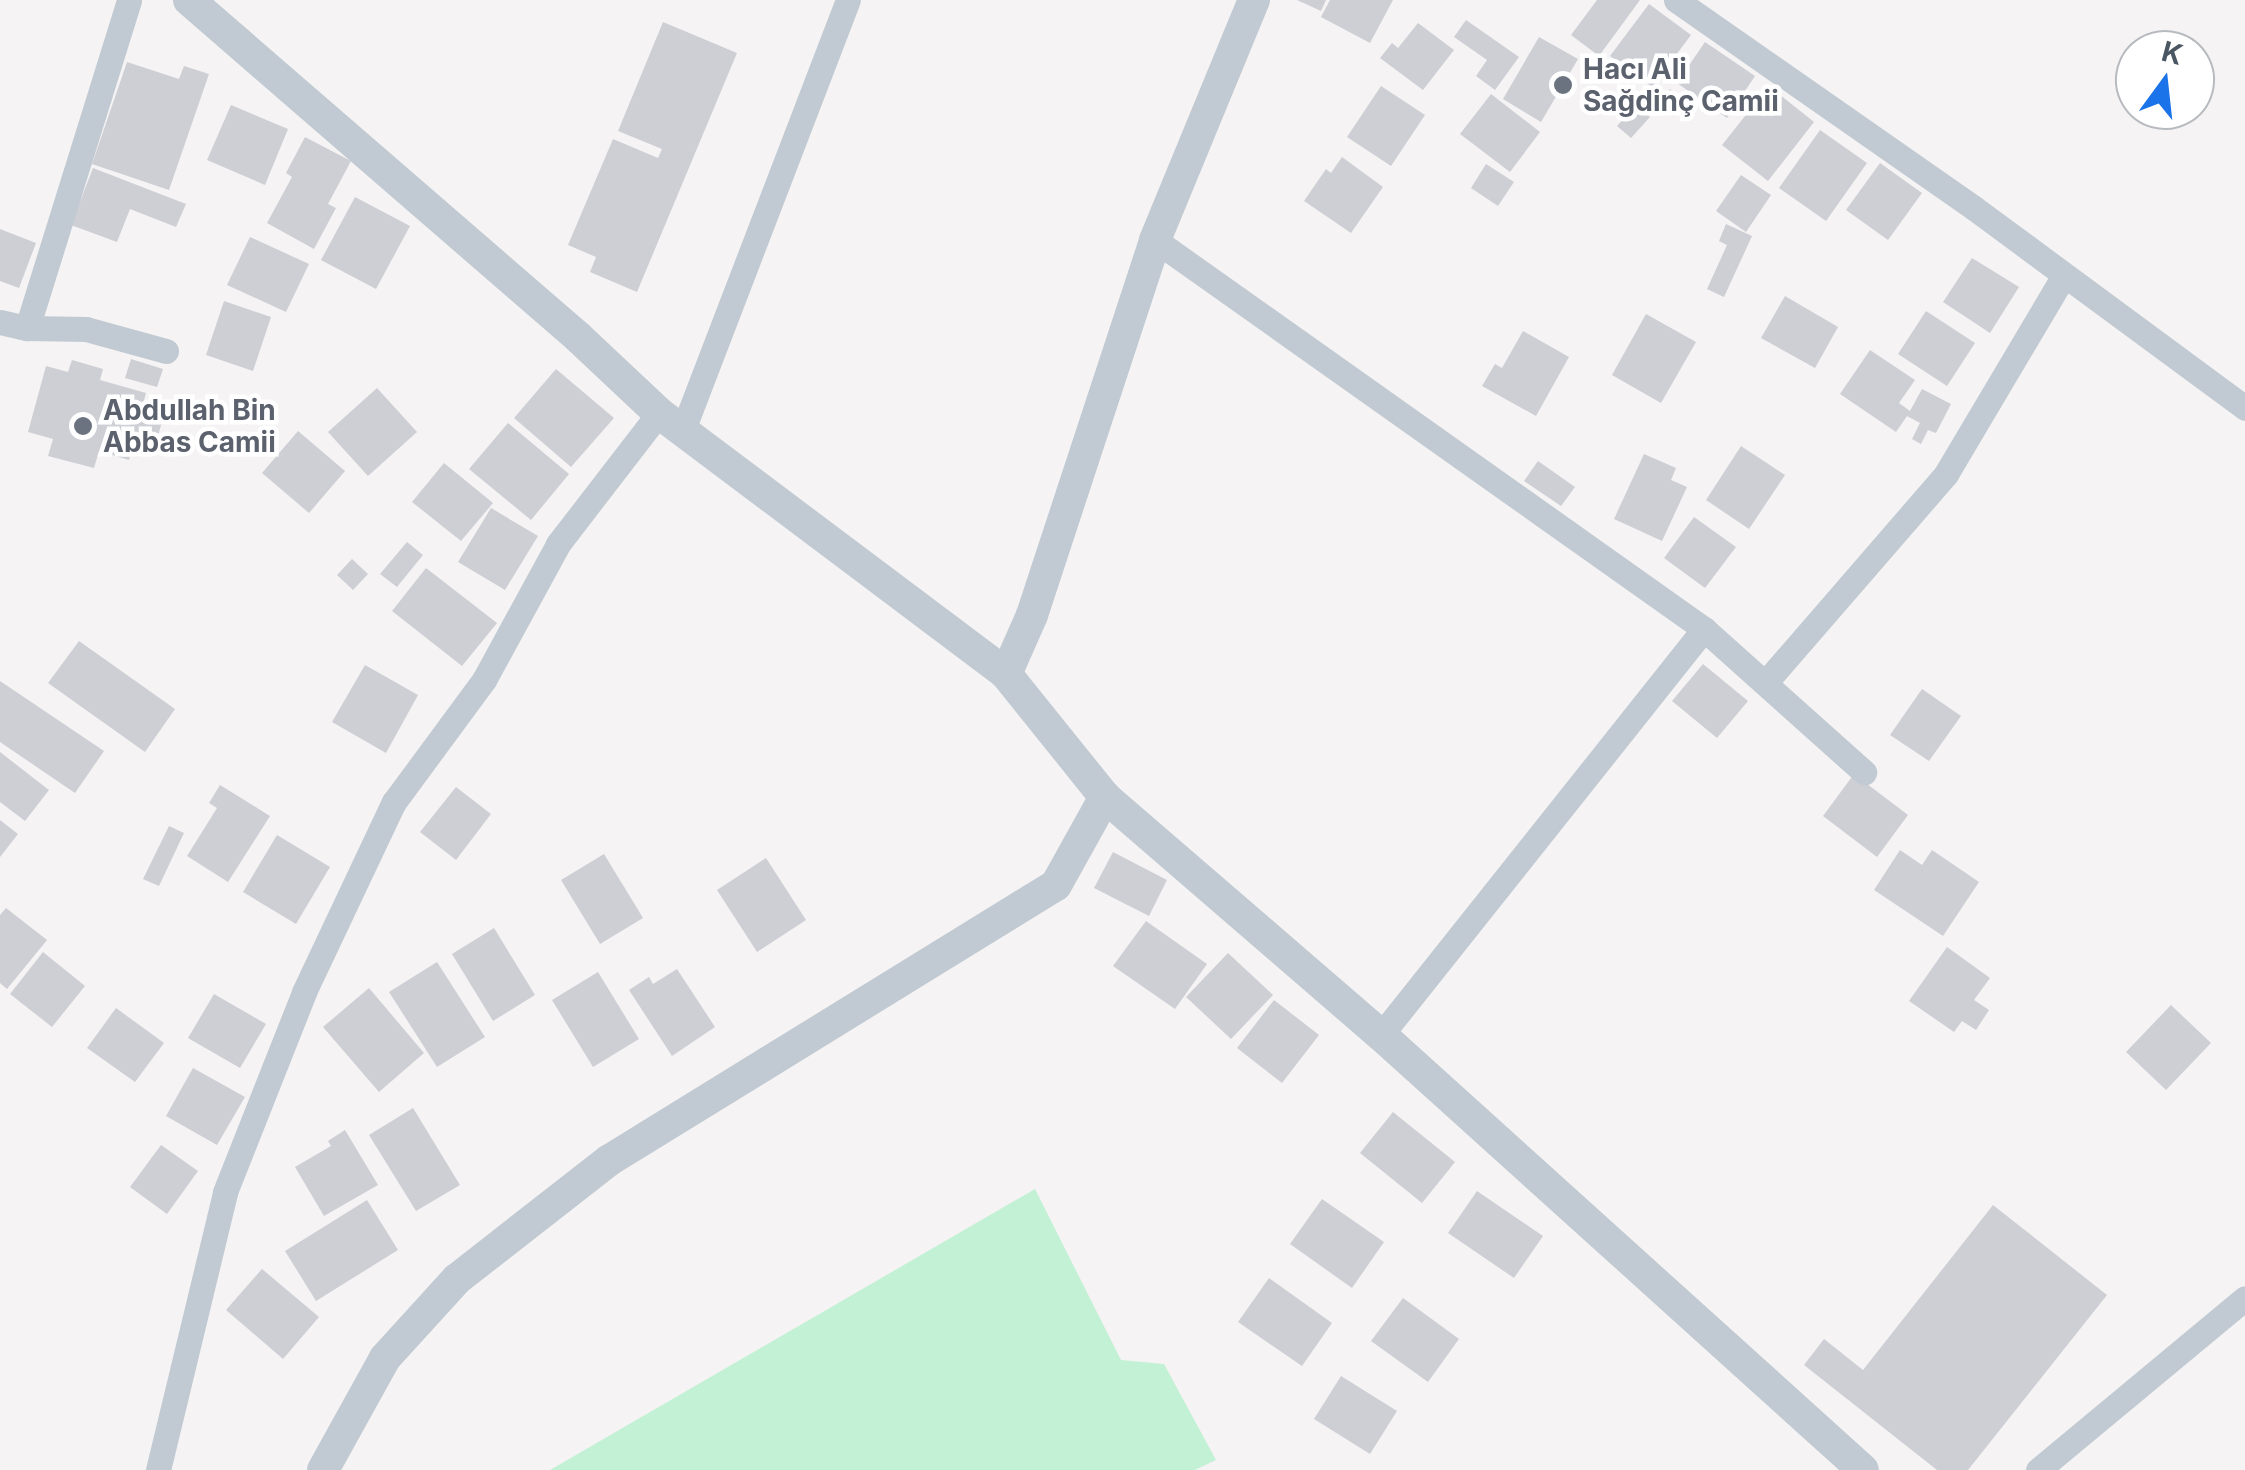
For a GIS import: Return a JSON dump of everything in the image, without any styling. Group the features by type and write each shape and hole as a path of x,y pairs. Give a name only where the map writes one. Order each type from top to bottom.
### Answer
{"street":[{"path":"26,328 130,0"},
{"path":"188,0 671,420 1006,674 1105,798 1381,1035 1863,1470"},
{"path":"158,1470 225,1192 304,992 394,802 484,680 558,544 671,420 848,0"},
{"path":"1006,674 1032,615 1155,240 1254,0"},
{"path":"1676,0 2245,408"},
{"path":"1155,240 1704,629 1864,772"},
{"path":"1766,682 1946,474 2064,275"},
{"path":"0,322 26,328 86,329 166,351"},
{"path":"1381,1035 1704,629"},
{"path":"323,1470 385,1358 457,1279 608,1161 1056,885 1105,798"},
{"path":"2038,1470 2245,1298"}],"green space":[{"path":"1035,1189 1121,1360 1164,1364 1216,1460 1195,1470 550,1470"}],"building":[{"path":"1297,0 1326,0 1321,11"},
{"path":"1330,0 1393,0 1370,43 1321,17"},
{"path":"1597,0 1640,0 1599,56 1571,35"},
{"path":"1649,4 1691,35 1652,87 1610,56"},
{"path":"1466,20 1519,57 1495,90 1476,76 1487,60 1454,37"},
{"path":"663,22 737,53 637,292 590,272 596,257 568,245 613,139 658,158 662,149 618,131"},
{"path":"1418,23 1454,50 1423,90 1380,58 1392,43 1398,48"},
{"path":"1539,37 1578,59 1541,122 1503,99"},
{"path":"1705,42 1755,76 1727,118 1677,83"},
{"path":"127,62 179,79 184,66 209,74 169,190 92,164"},
{"path":"1381,86 1425,115 1391,166 1347,137"},
{"path":"1769,86 1814,122 1768,181 1722,145"},
{"path":"1670,89 1686,101 1674,116 1659,104"},
{"path":"1491,94 1540,132 1510,172 1460,134"},
{"path":"1637,104 1650,117 1631,138 1617,126"},
{"path":"231,105 288,129 265,185 207,160"},
{"path":"1820,130 1867,163 1826,221 1779,188"},
{"path":"305,137 351,161 328,204 336,208 314,249 267,223 292,177 286,173"},
{"path":"1342,157 1383,187 1351,233 1304,201 1326,169 1331,173"},
{"path":"1880,163 1922,193 1888,240 1846,210"},
{"path":"1486,164 1514,182 1498,206 1471,188"},
{"path":"93,168 186,204 176,227 130,209 117,242 71,225"},
{"path":"1741,175 1771,195 1746,232 1716,211"},
{"path":"355,197 410,226 376,289 321,260"},
{"path":"1726,224 1752,236 1724,297 1707,289 1727,245 1719,241"},
{"path":"0,229 36,243 19,288 0,281"},
{"path":"250,237 309,264 286,312 227,285"},
{"path":"1972,258 2019,287 1990,333 1943,302"},
{"path":"1785,296 1838,327 1815,368 1761,338"},
{"path":"224,301 271,317 253,371 206,355"},
{"path":"1926,311 1975,343 1947,386 1898,354"},
{"path":"1646,314 1696,342 1661,403 1612,375"},
{"path":"1523,331 1569,357 1536,416 1482,386 1495,364 1502,368"},
{"path":"1870,350 1915,380 1899,403 1910,411 1922,389 1951,404 1936,433 1928,430 1921,444 1912,439 1920,423 1907,416 1896,432 1840,394"},
{"path":"131,359 163,369 157,387 125,378"},
{"path":"72,360 103,369 100,380 146,393 143,404 165,411 154,450 133,444 129,460 99,451 94,468 48,456 53,439 28,432 46,366 68,372"},
{"path":"556,369 614,418 571,467 514,418"},
{"path":"377,388 417,432 368,476 328,432"},
{"path":"508,423 569,474 531,520 469,469"},
{"path":"298,431 345,471 309,513 262,473"},
{"path":"1741,446 1785,475 1749,529 1706,500"},
{"path":"1644,454 1676,468 1671,480 1687,487 1662,541 1614,519"},
{"path":"1538,461 1575,487 1561,506 1524,481"},
{"path":"444,463 493,503 461,541 412,502"},
{"path":"491,508 538,536 505,590 458,562"},
{"path":"1694,517 1736,547 1705,588 1664,558"},
{"path":"407,542 423,555 397,587 380,574"},
{"path":"352,559 368,574 353,590 337,575"},
{"path":"426,568 497,623 462,666 392,611"},
{"path":"79,641 175,709 145,752 48,683"},
{"path":"1703,664 1748,701 1717,738 1672,701"},
{"path":"365,665 418,695 386,753 332,722"},
{"path":"0,681 104,751 75,793 0,742"},
{"path":"1922,689 1961,716 1929,761 1890,735"},
{"path":"0,752 49,790 25,821 0,802"},
{"path":"1854,774 1908,815 1877,857 1823,816"},
{"path":"220,785 270,816 228,882 187,856 217,808 209,803"},
{"path":"456,787 491,814 456,860 420,832"},
{"path":"0,820 18,834 0,857"},
{"path":"169,826 184,833 159,886 143,879"},
{"path":"277,835 330,867 296,924 243,892"},
{"path":"1900,850 1922,865 1932,850 1979,882 1943,936 1874,890"},
{"path":"1113,852 1167,880 1149,916 1094,888"},
{"path":"604,854 643,918 600,944 561,880"},
{"path":"766,858 806,920 757,952 717,890"},
{"path":"6,908 47,940 7,989 0,983 0,915"},
{"path":"1146,921 1207,964 1175,1009 1113,966"},
{"path":"494,928 535,995 493,1021 452,954"},
{"path":"1947,947 1990,978 1974,1000 1989,1010 1976,1030 1962,1021 1954,1032 1909,1001"},
{"path":"43,952 85,986 52,1027 10,994"},
{"path":"1228,953 1273,995 1231,1039 1186,997"},
{"path":"437,962 485,1037 437,1067 389,992"},
{"path":"677,969 715,1027 672,1056 629,990 649,977 653,984"},
{"path":"598,972 639,1039 593,1067 552,1000"},
{"path":"369,988 424,1053 379,1092 323,1027"},
{"path":"214,994 266,1024 240,1068 188,1038"},
{"path":"1274,1000 1319,1035 1282,1083 1237,1048"},
{"path":"2171,1005 2211,1043 2166,1090 2126,1052"},
{"path":"116,1008 164,1043 135,1082 87,1048"},
{"path":"193,1068 245,1097 217,1145 166,1116"},
{"path":"413,1108 460,1185 416,1211 369,1135"},
{"path":"1393,1112 1455,1162 1422,1203 1360,1153"},
{"path":"345,1130 378,1185 324,1216 295,1167 331,1146 328,1141"},
{"path":"161,1145 198,1171 167,1214 130,1187"},
{"path":"1477,1191 1543,1236 1514,1278 1448,1233"},
{"path":"1322,1199 1384,1242 1352,1288 1290,1244"},
{"path":"367,1200 398,1250 316,1301 285,1251"},
{"path":"1993,1205 2107,1295 1968,1470 1937,1470 1804,1365 1824,1339 1863,1370"},
{"path":"262,1269 319,1317 283,1359 226,1310"},
{"path":"1269,1278 1332,1323 1302,1366 1238,1322"},
{"path":"1403,1298 1459,1339 1428,1382 1371,1341"},
{"path":"1341,1376 1397,1411 1370,1454 1314,1419"}],"place":[{"name":"Hacı Ali Sağdinç Camii","path":"1563,85"},
{"name":"Abdullah Bin Abbas Camii","path":"83,426"}]}
